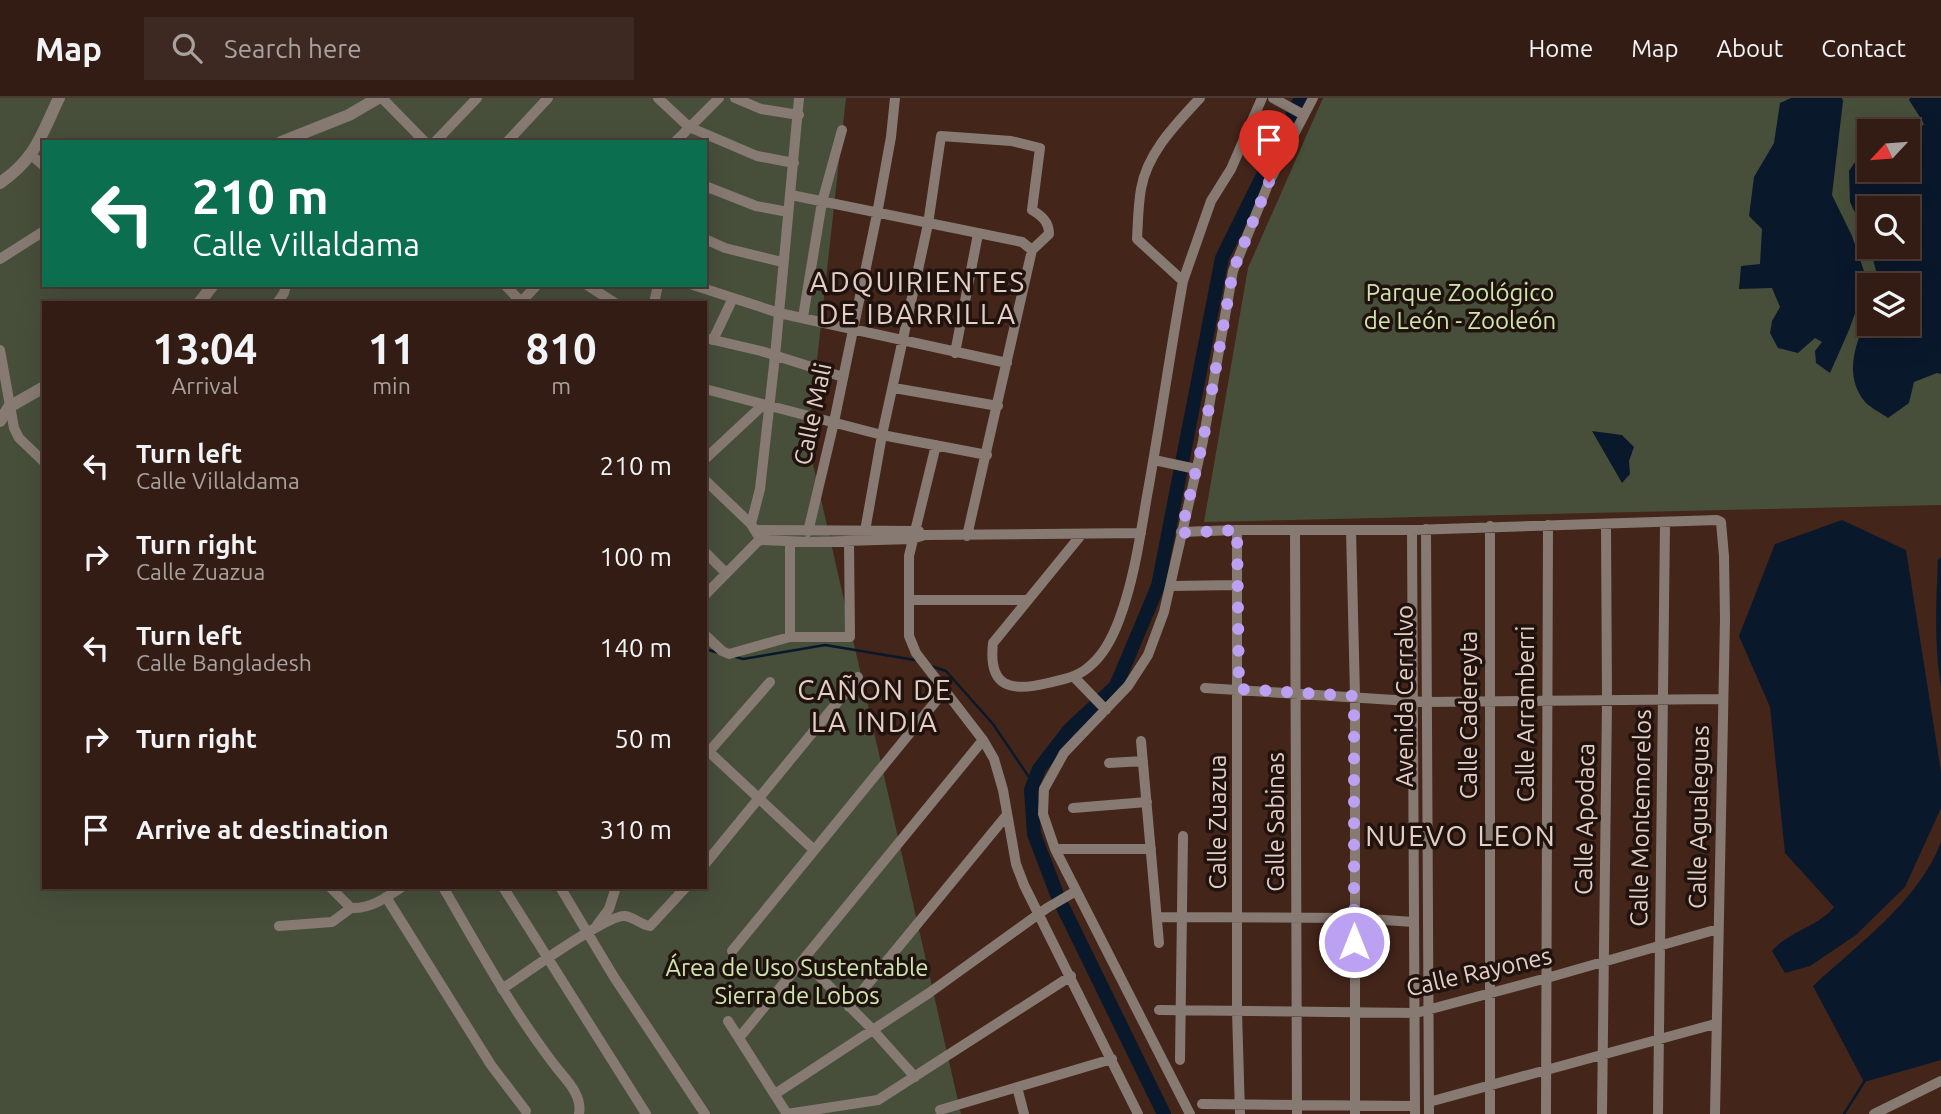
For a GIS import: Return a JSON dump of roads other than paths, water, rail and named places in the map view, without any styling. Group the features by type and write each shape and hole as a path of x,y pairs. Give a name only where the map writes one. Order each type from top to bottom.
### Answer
{"street":[{"path":"0,183 32,155 60,98"},
{"path":"286,140 348,115 380,98 423,140"},
{"path":"437,140 477,98"},
{"path":"509,140 548,98"},
{"path":"658,98 690,127 757,156 794,163"},
{"path":"678,140 719,98"},
{"path":"735,98 761,109 799,115"},
{"path":"753,527 759,498 766,406 775,356 799,98"},
{"name":"Calle Mali","path":"808,532 877,214 895,98"},
{"path":"1183,281 1137,239 1141,188 1165,136 1200,98"},
{"path":"1081,535 993,643 991,658 994,672 1006,684 1024,689 1074,677 1091,666 1104,650 1119,621 1158,461 1183,281 1211,201 1231,169 1262,98"},
{"path":"1273,98 1300,113"},
{"path":"1190,1114 1073,893 1043,814 1044,789 1063,753 1103,708 1128,686 1148,655 1171,586 1192,468 1233,271 1300,113 1312,98"},
{"path":"803,317 822,202 842,130"},
{"path":"865,531 882,435 928,224 941,136 1011,141 1038,146 1041,150 1032,210 1043,216 1049,227 1049,234 1032,250 967,536"},
{"path":"32,155 42,164"},
{"path":"707,187 756,206 788,212"},
{"path":"791,195 1021,243 1032,250"},
{"path":"0,259 42,232"},
{"path":"955,353 978,234"},
{"path":"707,240 725,248 782,262"},
{"path":"201,301 211,287"},
{"path":"507,287 519,301"},
{"path":"523,301 535,287"},
{"path":"699,287 779,313 1007,363"},
{"path":"733,298 709,339 843,377"},
{"path":"0,350 14,428 19,438 42,460"},
{"path":"0,421 9,407 42,388"},
{"path":"894,388 998,406"},
{"path":"707,392 882,435 986,455"},
{"path":"707,457 766,406"},
{"path":"936,445 918,535 909,600 909,636 916,653 983,740 994,759 1003,790 1016,864 1043,911 1070,975 1138,1114"},
{"path":"1158,461 1192,468"},
{"path":"707,482 764,536 790,542 849,541 918,535"},
{"name":"Calle Agualeguas","path":"1665,523 1721,522 1725,584 1715,1114"},
{"path":"1181,533 1665,523"},
{"name":"Calle Montemorelos","path":"1658,1114 1665,523"},
{"name":"Calle Arramberri","path":"1546,1114 1548,525"},
{"name":"Calle Apodaca","path":"1602,1114 1607,701 1606,525"},
{"name":"Calle Cadereyta","path":"1490,526 1490,1114"},
{"name":"Avenida Cerralvo","path":"1426,529 1429,1114"},
{"name":"Calle Zuazua","path":"1237,530 1239,1109"},
{"path":"1351,530 1355,1110"},
{"name":"Avenida Cerralvo","path":"1412,530 1415,700 1415,1110"},
{"path":"707,593 764,536 865,531 967,536 1141,533"},
{"name":"Calle Sabinas","path":"1296,531 1297,1109"},
{"path":"707,637 729,654 790,637 847,637 852,633 849,541"},
{"path":"790,542 790,637"},
{"path":"707,554 726,573"},
{"path":"1171,586 1238,585"},
{"path":"909,600 1026,600"},
{"path":"707,862 858,677"},
{"path":"1074,677 1103,708"},
{"path":"707,751 770,682"},
{"path":"1205,688 1426,702 1723,699"},
{"path":"732,951 945,690"},
{"path":"739,1038 983,740"},
{"path":"1141,741 1159,943"},
{"path":"707,753 814,850"},
{"path":"1109,763 1143,761"},
{"path":"1073,808 1147,802"},
{"path":"849,1007 1006,816"},
{"path":"1180,1060 1183,836"},
{"path":"1055,849 1150,849"},
{"path":"332,889 351,908"},
{"path":"279,926 332,922 351,908 369,906 396,889"},
{"path":"444,889 502,989 541,1048 577,1094 579,1114"},
{"path":"504,889 646,1114"},
{"path":"561,889 591,930 619,985 705,1114"},
{"path":"591,930 609,909 615,889"},
{"path":"502,989 591,930 620,916 650,926 656,923 682,889"},
{"path":"775,1094 929,993 1043,911 1073,893"},
{"path":"386,897 491,1065 526,1111"},
{"path":"1157,917 1354,918 1414,922"},
{"name":"Calle Rayones","path":"1159,1010 1416,1013 1718,929"},
{"path":"803,960 872,1028 915,1077"},
{"path":"728,1021 787,1114 877,1100 1070,975"},
{"path":"1429,1102 1715,1024"},
{"path":"940,1110 1112,1059"},
{"path":"1874,1114 1941,1081"},
{"path":"1017,1087 1024,1114"},
{"path":"1202,1104 1239,1109 1415,1110"}],"water":[{"path":"1791,98 1842,98 1843,101 1832,195 1852,236 1857,259 1860,259 1865,273 1857,273 1857,308 1830,373 1816,363 1815,351 1822,342 1815,338 1798,353 1778,348 1770,333 1772,321 1780,307 1772,288 1739,289 1741,266 1760,264 1762,229 1749,216 1754,177 1774,143 1780,103"},
{"path":"1941,98 1941,374 1914,382 1909,403 1888,418 1867,404 1858,391 1854,380 1854,357 1859,336 1920,336 1920,273 1876,273 1873,259 1920,259 1920,196 1857,196 1857,217 1850,202 1849,171 1857,159 1857,182 1920,182 1920,126 1925,125 1909,100"},
{"path":"1592,431 1622,435 1634,447 1629,461 1630,474 1622,483"},
{"path":"1842,520 1906,550 1941,772 1941,808 1905,887 1856,935 1810,966 1785,973 1772,951 1787,938 1820,920 1834,907 1785,853 1770,707 1739,636 1775,544"},
{"path":"1941,557 1941,687 1936,624 1938,560"},
{"path":"1941,842 1941,1060 1864,1082 1813,986 1903,902 1931,863"}],"waterway":[{"path":"1164,1114 1058,897 1034,834 1031,790 1039,769 1069,730 1116,686 1158,586 1222,258 1301,98"},
{"path":"736,657 743,659 825,645 915,660"},
{"path":"707,650 719,653"},
{"path":"931,666 946,671 993,724 1033,783"},
{"path":"1844,1114 1864,1082"}],"district":[{"name":"ADQUIRIENTES DE IBARRILLA","path":"918,298"},
{"name":"CAÑON DE LA INDIA","path":"875,706"},
{"name":"NUEVO LEON","path":"1461,836"}],"park label":[{"name":"Parque Zoológico de León - Zooleón","path":"1460,307"},
{"name":"Área de Uso Sustentable Sierra de Lobos","path":"797,982"}]}
